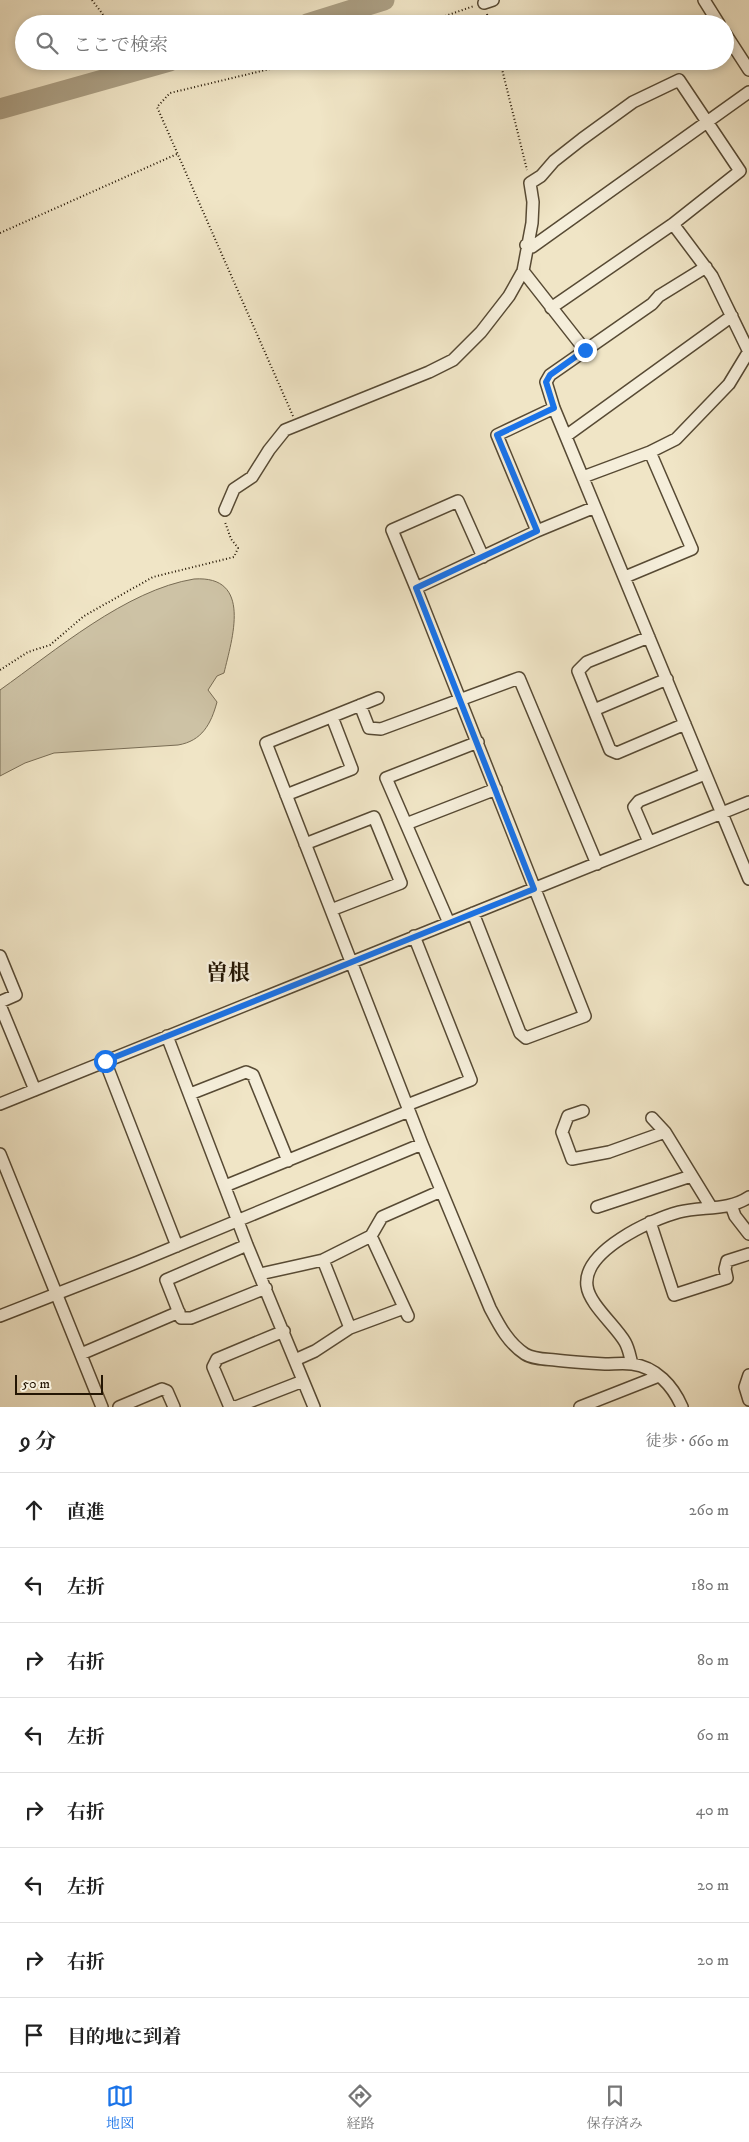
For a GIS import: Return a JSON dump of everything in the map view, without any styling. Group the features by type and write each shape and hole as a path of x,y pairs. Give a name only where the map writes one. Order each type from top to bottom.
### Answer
{"street":[{"path":"704,0 713,15"},
{"path":"734,47 749,70"},
{"path":"225,510 234,489 252,477 284,430 429,372 453,360 498,312 523,271 526,245 532,223 533,202 530,184 541,176 554,161 626,107 679,80 740,170 673,224 551,308"},
{"path":"526,245 532,246 749,92"},
{"path":"583,477 650,452 676,439 728,384 749,352 706,267 673,224"},
{"path":"706,267 659,296 652,304 550,375 546,382 554,408 749,879"},
{"path":"523,271 585,350"},
{"path":"566,436 732,316"},
{"path":"537,531 497,435 554,408"},
{"path":"625,577 692,549 650,452"},
{"path":"473,913 520,1033 526,1038 585,1016 461,699 392,530 458,501 482,557"},
{"path":"416,588 537,531 595,507"},
{"path":"650,637 587,662 578,671 610,750 617,753 685,724"},
{"path":"360,705 369,728 381,729 519,678 597,864"},
{"path":"594,710 666,679"},
{"path":"378,698 266,744 422,1144 490,1308 501,1330 526,1355 537,1358 632,1364 645,1367 659,1376 676,1392 682,1407"},
{"path":"286,795 352,769 332,717"},
{"path":"449,923 386,778 478,742"},
{"path":"649,842 634,807 639,801 705,774"},
{"path":"406,824 496,789"},
{"path":"0,1104 749,802"},
{"path":"305,844 374,816 401,883 332,910"},
{"path":"225,1186 288,1161 471,1080 414,936"},
{"path":"0,956 16,995 0,1003 34,1090"},
{"path":"168,1036 238,1220 314,1407"},
{"path":"105,1061 177,1246"},
{"path":"190,1094 246,1072 253,1075 288,1161"},
{"path":"583,1111 568,1116 562,1132 572,1159 609,1152 665,1132"},
{"path":"652,1118 665,1132 711,1208"},
{"path":"0,1316 177,1246 422,1144"},
{"path":"0,1154 102,1407"},
{"path":"597,1207 691,1176"},
{"path":"260,1274 323,1260 371,1236 382,1217 441,1191"},
{"path":"632,1364 625,1342 591,1297 586,1285 592,1262 606,1249 650,1222 680,1212 738,1205 749,1198"},
{"path":"731,1205 735,1216 749,1234"},
{"path":"650,1222 674,1295 727,1278 724,1269 727,1261 749,1254"},
{"path":"295,1360 315,1351 350,1328 406,1312 371,1236"},
{"path":"248,1245 166,1280 181,1318 191,1318 266,1288"},
{"path":"323,1260 350,1328"},
{"path":"80,1354 179,1312"},
{"path":"284,1331 217,1358 213,1367 229,1405 236,1407 303,1381"},
{"path":"749,1375 744,1387 749,1400"},
{"path":"580,1407 659,1376"},
{"path":"119,1407 162,1389 167,1391 174,1407"}],"path":[{"path":"92,0 103,15"},
{"path":"448,15 488,1"},
{"path":"266,70 170,93 157,107 297,425"},
{"path":"502,70 524,151 530,184"},
{"path":"0,233 178,154"},
{"path":"0,670 28,652 50,645 84,616 154,577 234,557 238,548 231,539 226,526 225,510"}],"shaded area":[{"path":"194,579 213,580 225,587 232,598 234,612 234,627 224,673 217,676 208,690 217,702 212,717 204,730 193,740 178,745 54,753 25,763 0,776 0,690 92,624 117,609 168,585"}],"waterway":[{"path":"336,15 384,0"},
{"path":"0,109 138,70"}],"district":[{"name":"曽根","path":"228,973"}],"route":[{"path":"105,1061 534,889 416,588 537,531 497,435 554,408 546,382 550,375 585,350"}]}
